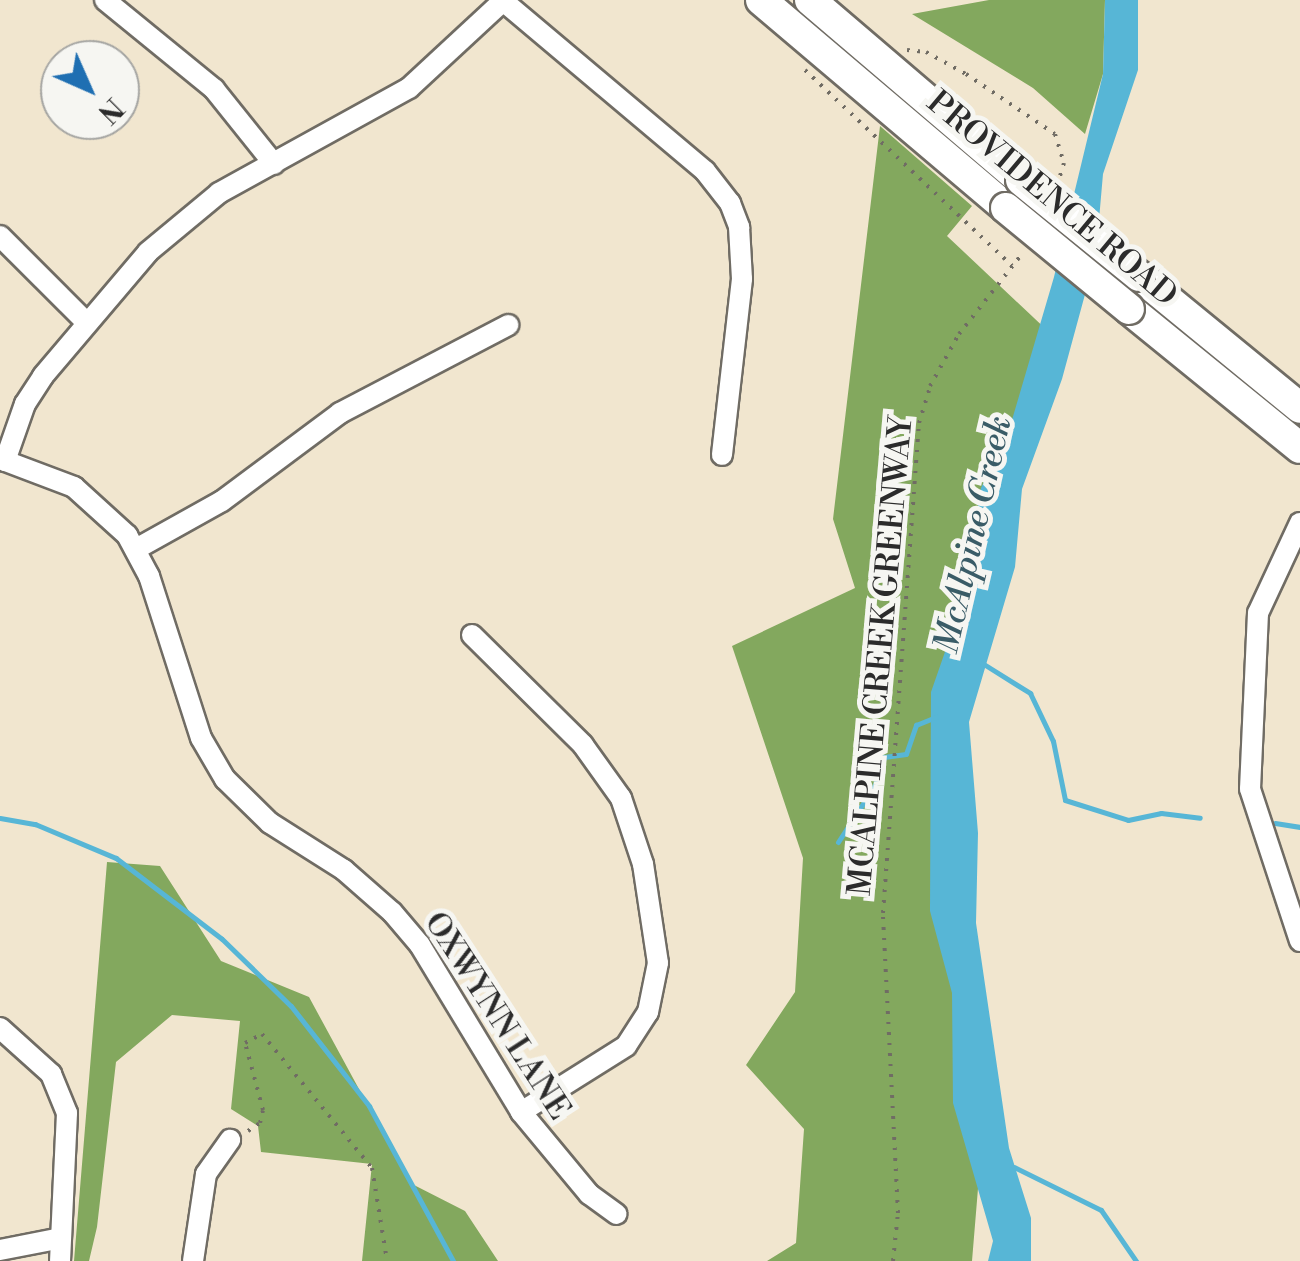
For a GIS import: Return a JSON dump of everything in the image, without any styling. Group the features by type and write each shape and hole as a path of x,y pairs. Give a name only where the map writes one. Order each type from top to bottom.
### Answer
{"main road":[{"name":"PROVIDENCE ROAD","path":"760,0 1006,208 1300,448"},
{"name":"PROVIDENCE ROAD","path":"810,0 1021,180 1300,408"}],"street":[{"path":"104,0 226,101 274,164"},
{"path":"2,460 25,404 148,252 199,206 409,88 503,0 705,171 730,203 743,268 722,455"},
{"path":"0,236 87,323"},
{"path":"136,549 222,501 340,413 508,325"},
{"name":"OXWYNN LANE","path":"2,460 74,487 110,516 136,549 201,738 225,779 270,823 344,870 392,912 420,945 520,1112 589,1194 618,1214"},
{"path":"1300,522 1258,612 1250,773 1258,825 1300,942"},
{"path":"472,635 583,745 621,798 643,864 658,963 648,1012 626,1046 520,1112"},
{"path":"0,1028 34,1054 62,1097 69,1134 60,1261"},
{"path":"193,1261 206,1174 230,1140"},
{"path":"0,1250 62,1238"}],"path":[{"name":"MCALPINE CREEK GREENWAY","path":"806,57 808,76 1012,266 959,334 923,404 882,948 898,1212 892,1261"},
{"path":"230,1140 262,1117 244,1054 245,1044 262,1034 372,1168 387,1261"}],"green space":[{"path":"989,0 1105,0 1103,74 1085,134 1033,88 912,14"},
{"path":"880,126 972,206 947,236 1051,334 944,711 984,1116 972,1261 767,1261 796,1243 804,1129 746,1065 795,992 803,858 732,646 855,588 833,519"},
{"path":"107,862 160,866 221,961 309,997 410,1183 465,1211 498,1261 362,1261 372,1164 261,1152 258,1126 231,1109 240,1021 172,1015 116,1062 97,1227 89,1261 74,1261"}],"water":[{"name":"McAlpine Creek","path":"1105,0 1138,0 1138,70 1103,174 1096,254 1062,379 1022,489 1015,567 969,722 978,833 976,923 1009,1148 1031,1218 1031,1261 988,1261 993,1241 953,1103 952,993 930,911 931,692 961,606 981,488 1009,430 1054,277 1103,74"}],"waterway":[{"name":"McAlpine Creek","path":"982,663 1030,693 1053,741 1065,800 1128,820 1161,813 1200,818"},
{"path":"838,842 875,785 884,757 906,754 916,725 936,717"},
{"path":"0,818 35,824 116,858 222,939 291,1006 369,1106 453,1261"},
{"path":"1275,823 1300,827"},
{"path":"1014,1167 1101,1210 1136,1261"}]}
